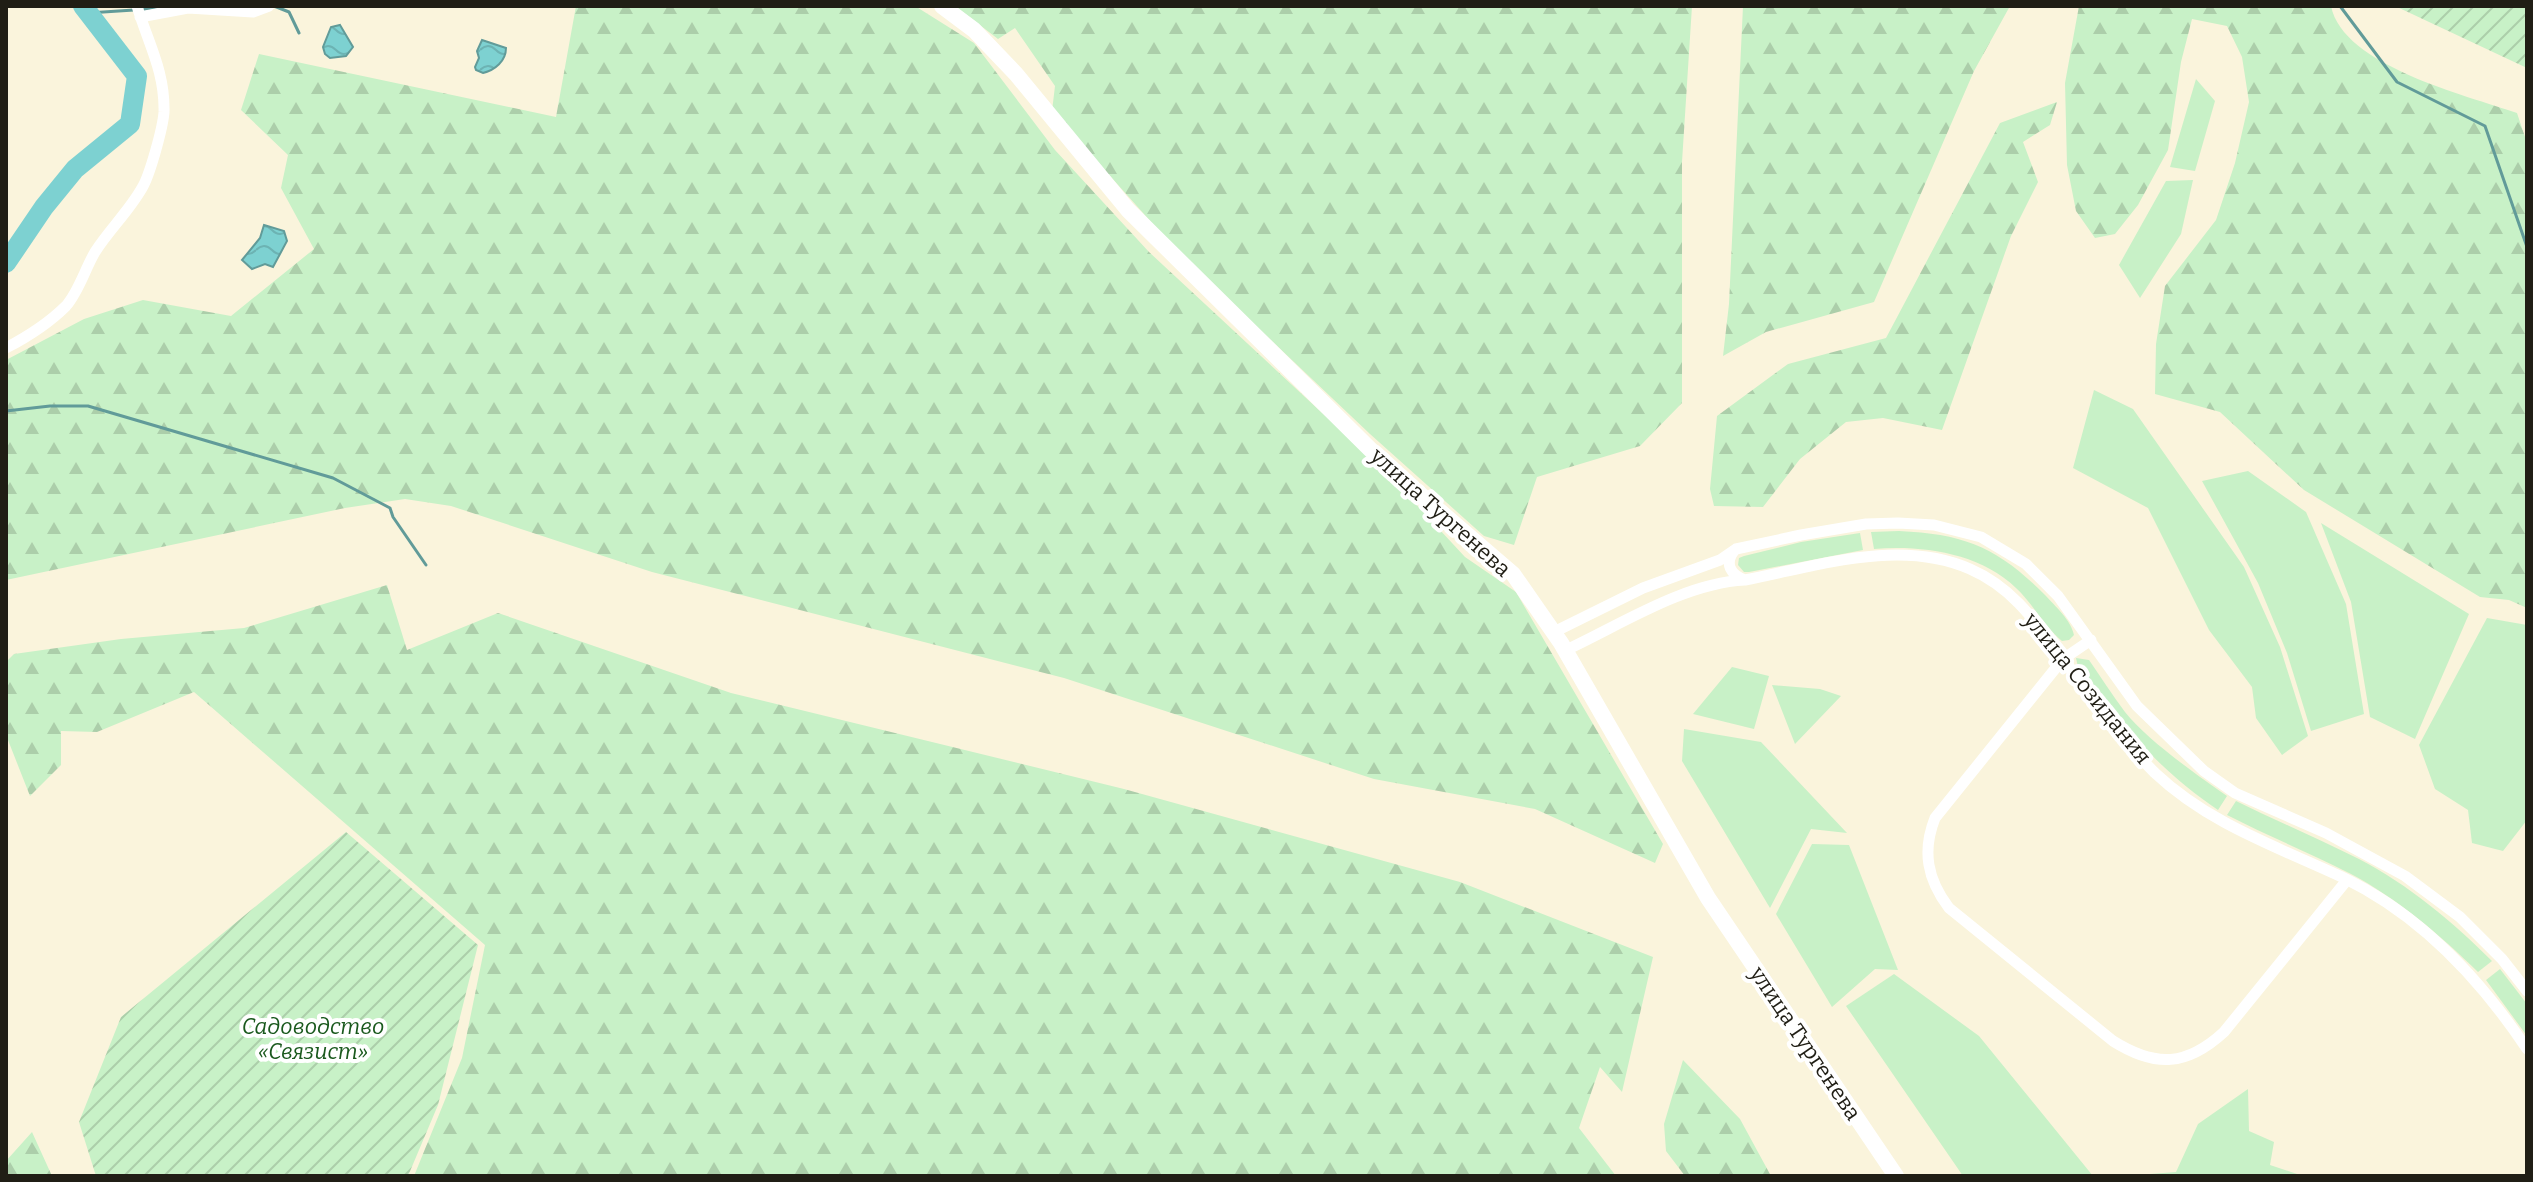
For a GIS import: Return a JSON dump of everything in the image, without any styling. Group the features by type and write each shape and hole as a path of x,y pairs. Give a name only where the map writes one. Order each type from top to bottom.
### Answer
{"street":[{"path":"6,348 24,339 68,303 92,257 110,228 142,188 149,171 164,114 161,76 139,12 188,8 253,12 269,6"},
{"name":"улица Тургенева","path":"942,6 974,30 1016,74 1066,139 1128,210 1385,464 1513,574 1566,650 1708,898 1896,1176"},
{"name":"улица Созидания","path":"1554,632 1643,588 1720,560 1734,551 1866,524 1922,524 1958,530 1994,544 2026,564 2058,596 2137,706 2204,771 2235,793 2326,833 2405,876 2460,917 2502,959 2527,991"},
{"path":"1734,551 1729,560 1730,569 1736,577 1745,580"},
{"name":"улица Созидания","path":"1566,650 1698,589 1726,581 1869,557 1901,555 1932,557 1970,569 2009,593 2034,618 2129,744 2156,774 2218,820 2347,880 2439,943 2477,982 2527,1049"},
{"path":"2091,640 2063,659 1942,806 1930,830 1926,856 1932,881 1949,908 2113,1041 2154,1060 2178,1060 2208,1047 2347,880"}],"green space":[{"path":"576,6 915,6 974,43 1055,150 1149,252 1389,475 1465,557 1516,592 1663,844 1655,863 1535,809 1374,779 1064,678 652,572 451,506 405,499 345,508 6,580 6,360 84,319 143,300 231,316 314,249 281,188 288,155 241,110 259,54 556,117"},
{"path":"955,6 1692,6 1682,162 1682,403 1640,446 1537,477 1514,545 1484,536 1370,434 1177,251 1052,111 1055,86 1015,28 998,39"},
{"path":"1743,6 2010,6 1974,71 1874,302 1766,332 1723,356 1729,304"},
{"path":"2079,6 2331,6 2340,27 2358,46 2382,61 2439,87 2517,113 2527,143 2527,608 2509,600 2480,597 2304,490 2220,412 2155,394 2156,344 2165,286 2216,220 2235,163 2249,102 2242,57 2227,26 2192,19 2181,62 2168,150 2138,205 2115,234 2095,238 2076,211 2067,165 2065,83"},
{"path":"2395,6 2527,6 2527,68"},
{"path":"2196,79 2215,101 2195,171 2170,167"},
{"path":"2057,102 2050,125 2023,142 2038,182 2011,236 1942,430 1883,418 1846,422 1800,459 1763,507 1714,506 1710,489 1717,416 1788,364 1886,338 2000,123"},
{"path":"2193,180 2181,234 2140,298 2119,265 2166,181"},
{"path":"2094,390 2133,409 2244,567 2280,647 2308,736 2282,755 2256,718 2252,687 2209,630 2148,508 2073,468"},
{"path":"2248,471 2306,512 2346,604 2364,714 2311,731 2287,653 2258,583 2202,481"},
{"path":"2321,523 2469,614 2415,739 2370,717 2351,602"},
{"path":"1899,531 1962,540 1996,555 2045,595 2066,619 2074,635 2062,641 2016,588 2002,576 1968,559 1931,550 1874,549 1871,532"},
{"path":"1860,533 1863,550 1749,572 1744,572 1738,565 1739,558 1744,556 1801,542"},
{"path":"387,585 407,650 498,613 731,693 1124,789 1460,882 1653,957 1622,1092 1600,1067 1579,1128 1616,1176 414,1176 462,1058 485,945 194,692 97,732 61,731 61,765 30,796 6,735 6,662 14,654 121,639 244,628"},
{"path":"2487,618 2527,625 2527,820 2503,851 2472,843 2468,810 2435,789 2419,745"},
{"path":"2076,658 2089,660 2125,712 2146,734 2227,796 2218,810 2177,779 2125,727 2078,667"},
{"path":"1732,667 1769,676 1754,729 1693,714"},
{"path":"1772,685 1820,689 1841,696 1795,744"},
{"path":"1684,729 1761,742 1847,833 1811,829 1770,908 1682,761"},
{"path":"2236,801 2359,859 2395,880 2446,918 2492,961 2478,972 2418,918 2368,884 2227,815"},
{"name":"Садоводство «Связист»","path":"346,832 478,945 438,1105 408,1176 96,1176 79,1122 121,1017"},
{"path":"1812,844 1849,845 1898,970 1875,969 1832,1007 1776,914"},
{"path":"2500,969 2527,1004 2527,1036 2486,980"},
{"path":"1894,974 1979,1036 2093,1176 1963,1176 1846,1006"},
{"path":"1683,1060 1740,1119 1771,1176 1685,1176 1666,1151 1664,1124"},
{"path":"2248,1089 2249,1131 2274,1142 2270,1165 2303,1176 2124,1176 2176,1172 2198,1124"},
{"path":"32,1132 52,1176 6,1176 6,1161"}],"water":[{"path":"340,25 353,47 346,56 330,58 323,47 331,27"},
{"path":"482,40 506,48 499,64 483,73 475,67"},
{"path":"264,225 284,231 287,241 273,267 265,264 252,269 242,260 260,238"}],"waterway":[{"path":"6,263 44,207 75,169 130,124 137,76 83,6"},
{"path":"142,10 162,6"},
{"path":"274,6 289,12 299,33"},
{"path":"2340,6 2397,82 2485,126 2527,247"},
{"path":"88,13 134,10"},
{"path":"6,411 88,406 333,478 390,508 426,565"}]}
